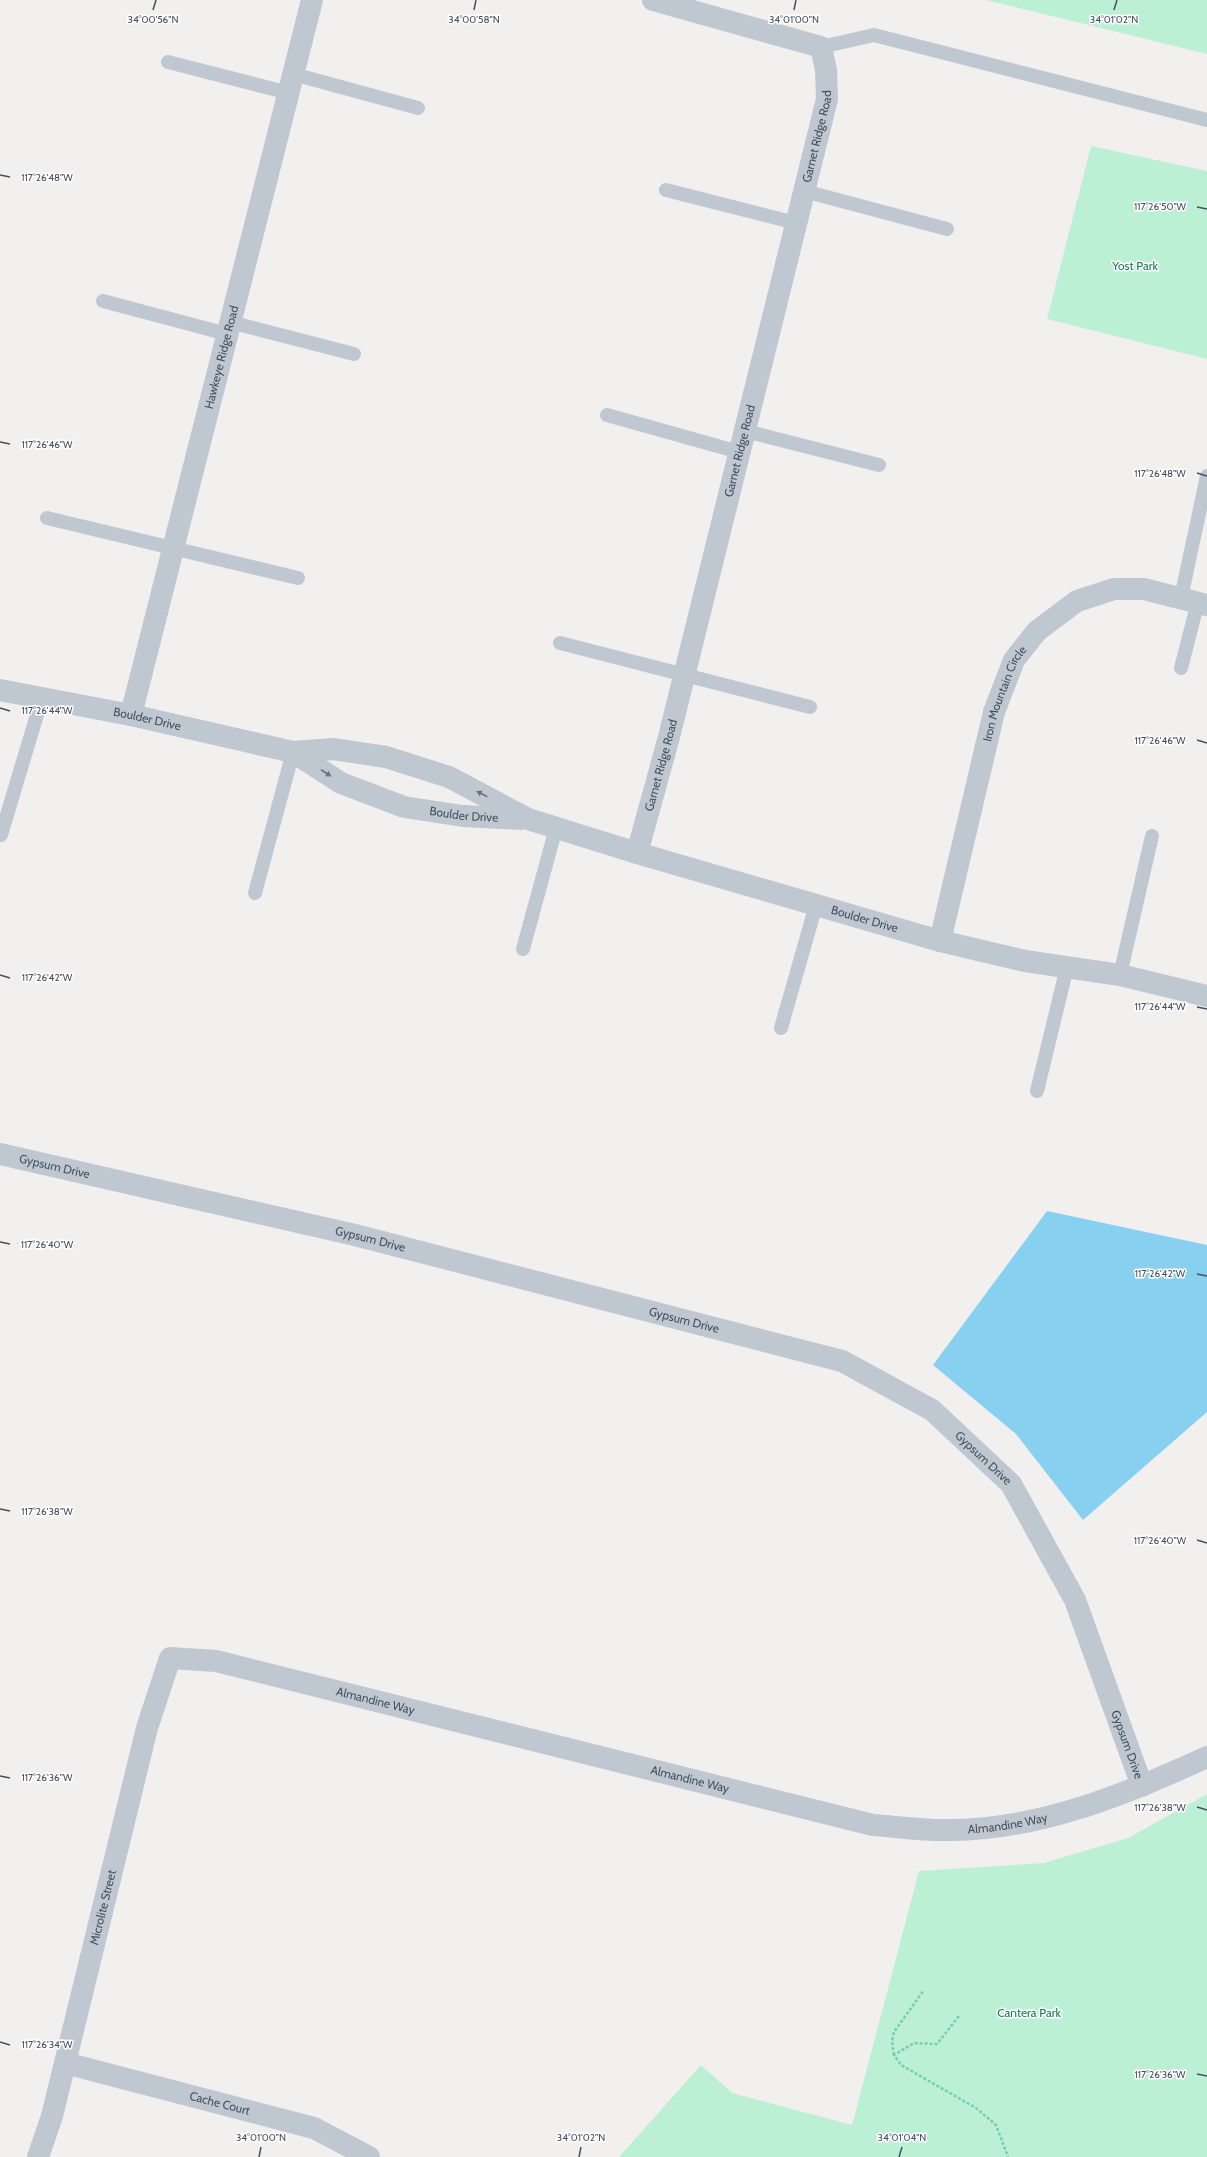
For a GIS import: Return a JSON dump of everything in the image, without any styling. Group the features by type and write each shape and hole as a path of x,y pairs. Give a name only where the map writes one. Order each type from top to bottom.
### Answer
{"street":[{"name":"Hawkeye Ridge Road","path":"131,715 312,0"},
{"path":"653,0 821,47"},
{"name":"Garnet Ridge Road","path":"637,853 684,675 827,99 826,70 821,47"},
{"name":"Iron Mountain Circle","path":"940,941 994,712 1014,660 1037,631 1077,601 1114,589 1144,589 1195,602"},
{"name":"Boulder Drive","path":"0,690 131,715 293,752 332,749 386,757 449,777 528,819 637,853 940,941 1025,961 1120,975 1207,996"},
{"name":"Boulder Drive","path":"293,752 341,783 404,808 463,816 528,819"},
{"name":"Gypsum Drive","path":"0,1154 355,1235 842,1361 932,1410 1011,1484 1075,1600 1142,1786"},
{"name":"Almandine Way","path":"170,1658 216,1661 873,1825 952,1830 994,1828 1098,1803 1142,1786 1207,1757"},
{"name":"Microlite Street","path":"38,2157 52,2116 147,1728 170,1658"},
{"name":"Cache Court","path":"65,2063 314,2128 369,2157"}],"lane":[{"path":"821,47 874,35 1207,120"},
{"path":"168,62 291,83 418,108"},
{"path":"666,190 796,223"},
{"path":"804,191 947,229"},
{"path":"103,301 354,354"},
{"path":"607,415 739,452"},
{"path":"744,431 878,465"},
{"path":"1182,668 1195,602 1207,476"},
{"path":"47,518 298,578"},
{"path":"560,643 810,707"},
{"path":"1,835 42,698"},
{"path":"255,893 293,752"},
{"path":"522,949 556,828"},
{"path":"1120,975 1152,836"},
{"path":"781,1028 816,905"},
{"path":"1037,1092 1067,968"}],"path":[{"path":"924,1990 894,2032 892,2041 894,2055 901,2065 976,2108 996,2125 1008,2157"},
{"path":"894,2055 914,2043 937,2044 959,2016"}],"green space":[{"path":"986,0 1207,0 1207,54"},
{"name":"Yost Park","path":"1091,146 1207,171 1207,359 1047,319"},
{"name":"Cantera Park","path":"1207,1794 1207,2157 619,2157 701,2065 732,2093 852,2125 919,1871 1044,1863 1128,1838"}],"water":[{"path":"1047,1211 1207,1245 1207,1412 1083,1520 1016,1434 933,1365"}]}
